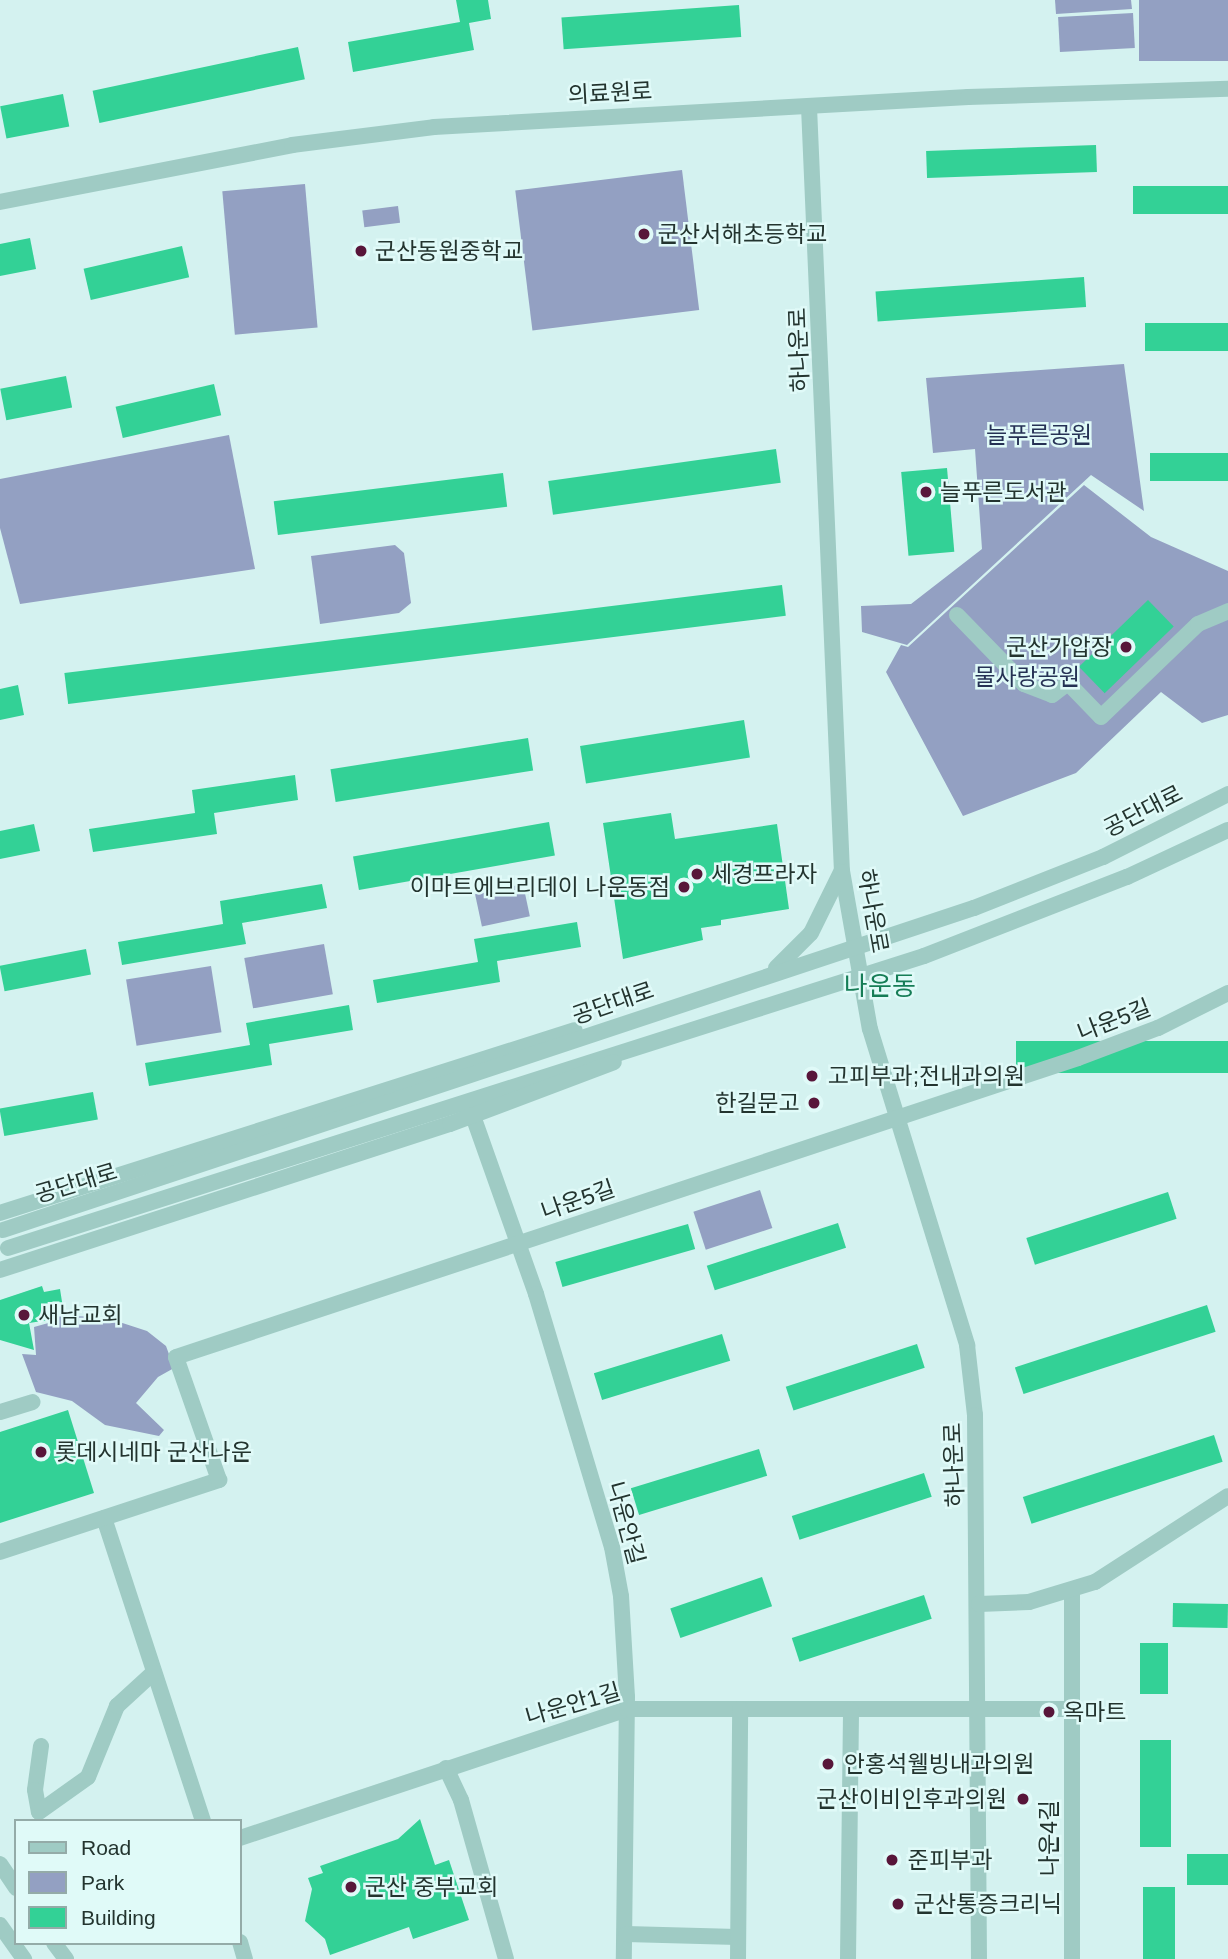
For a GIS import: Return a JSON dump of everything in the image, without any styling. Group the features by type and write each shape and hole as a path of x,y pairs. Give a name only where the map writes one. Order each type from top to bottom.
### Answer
{"street":[{"name":"의료원로","path":"0,202 292,145 434,127 1228,89"},
{"name":"하나운로","path":"809,107 842,872 870,1029 967,1345 975,1415 979,1605 976,1710 979,1959"},
{"path":"957,615 1024,684 1052,695 1069,683 1101,717 1198,624 1228,611"},
{"name":"공단대로","path":"3,1230 397,1103 763,975 974,908 1103,857 1228,794"},
{"name":"공단대로","path":"8,1248 246,1176 720,1018 861,976 1018,922 1228,830"},
{"path":"0,1213 415,1079 763,975 786,961 811,933 842,872"},
{"name":"나운5길","path":"104,1518 219,1480 176,1357 1090,1054 1228,993"},
{"path":"0,1270 473,1116 720,1018"},
{"name":"나운안길","path":"473,1116 517,1245 612,1547 621,1596 626,1709 624,1959"},
{"path":"0,1412 32,1402"},
{"path":"979,1605 1029,1602 1072,1592 1095,1582 1228,1496"},
{"path":"0,1552 104,1518 201,1819"},
{"name":"나운4길","path":"1072,1592 1072,1959"},
{"path":"41,1746 35,1790 40,1812 88,1777 117,1706 153,1673"},
{"name":"나운안1길","path":"242,1837 626,1709 1071,1709"},
{"path":"738,1959 740,1709"},
{"path":"848,1959 851,1710"},
{"path":"446,1768 461,1800 506,1959"},
{"path":"0,1864 14,1885"},
{"path":"625,1934 737,1937"}],"green space":[{"path":"1055,0 1131,0 1132,9 1056,14"},
{"path":"1139,0 1228,0 1228,61 1139,61"},
{"path":"1133,13 1135,48 1060,52 1058,17"},
{"path":"682,170 699,310 532,330 515,190"},
{"path":"305,184 318,327 235,335 222,191"},
{"path":"398,206 400,223 364,227 362,210"},
{"name":"늘푸른공원","path":"1124,364 1144,511 1091,475 907,645 862,632 861,606 911,604 982,549 975,449 933,453 926,378"},
{"path":"229,435 255,569 20,604 0,528 0,479"},
{"name":"물사랑공원","path":"1084,485 1151,537 1228,571 1228,715 1202,723 1161,692 1076,773 963,816 886,672 901,645 908,647"},
{"path":"395,545 404,553 411,603 399,613 320,624 311,556"},
{"path":"523,884 530,916 482,926 475,894"},
{"path":"324,944 333,994 253,1008 244,958"},
{"path":"211,966 221,1032 137,1046 126,979"},
{"path":"760,1190 772,1228 706,1250 693,1212"},
{"path":"63,1311 67,1316 104,1317 147,1331 166,1346 174,1368 158,1377 136,1403 164,1430 159,1436 105,1425 72,1401 36,1392 22,1354 36,1355 34,1327 52,1322 54,1313"}],"building":[{"path":"456,0 488,0 491,19 469,23 474,50 353,72 348,42 460,22"},
{"path":"739,5 741,37 564,49 561,17"},
{"path":"298,47 305,79 99,123 93,91"},
{"path":"63,94 69,126 6,139 0,106"},
{"path":"1096,145 1097,172 927,178 926,151"},
{"path":"1133,186 1228,186 1228,214 1133,214"},
{"path":"30,238 36,269 0,276 0,244"},
{"path":"182,246 189,277 91,300 84,269"},
{"path":"1084,277 1086,307 878,322 876,292"},
{"path":"1145,323 1228,323 1228,351 1145,351"},
{"path":"66,376 72,407 6,420 0,389"},
{"path":"214,384 221,415 123,438 116,407"},
{"path":"776,449 781,483 553,515 548,481"},
{"path":"1150,453 1228,453 1228,481 1150,481"},
{"name":"늘푸른도서관","path":"947,468 954,552 908,556 901,472"},
{"path":"503,473 507,507 278,535 274,501"},
{"path":"782,585 786,616 68,704 64,673"},
{"name":"군산가압장","path":"1148,600 1174,627 1105,693 1079,667"},
{"path":"18,685 24,715 0,720 0,689"},
{"path":"744,720 750,758 586,784 580,746"},
{"path":"528,738 533,771 336,802 330,769"},
{"path":"295,775 298,800 214,813 217,834 93,852 89,829 195,813 192,790"},
{"name":"세경프라자","path":"671,813 675,839 777,824 789,909 721,920 721,925 701,928 703,940 623,959 603,823"},
{"path":"549,822 555,855 359,890 353,857"},
{"path":"34,824 40,851 0,859 0,831"},
{"path":"322,884 327,908 242,923 246,944 122,965 118,942 223,924 220,901"},
{"path":"577,922 581,947 497,961 500,982 377,1003 373,980 478,962 474,939"},
{"path":"86,949 91,975 5,991 0,966"},
{"path":"349,1005 353,1030 269,1044 272,1065 149,1086 145,1063 250,1045 246,1023"},
{"path":"1016,1041 1228,1041 1228,1073 1016,1073"},
{"path":"93,1092 98,1120 4,1136 0,1108"},
{"path":"1168,1192 1177,1219 1035,1265 1026,1238"},
{"path":"838,1223 846,1248 715,1290 707,1266"},
{"path":"688,1224 695,1249 563,1287 555,1262"},
{"name":"새남교회","path":"42,1286 44,1292 60,1289 63,1308 47,1311 49,1320 29,1323 34,1350 0,1340 0,1300"},
{"path":"1207,1305 1216,1332 1024,1394 1015,1367"},
{"path":"722,1334 730,1361 602,1400 594,1373"},
{"path":"917,1344 925,1368 793,1410 786,1387"},
{"name":"롯데시네마 군산나운","path":"68,1410 94,1493 0,1523 0,1432"},
{"path":"1214,1435 1223,1462 1031,1524 1023,1497"},
{"path":"759,1449 767,1476 639,1515 631,1488"},
{"path":"924,1473 932,1497 800,1540 792,1516"},
{"path":"762,1577 772,1606 680,1638 670,1609"},
{"path":"924,1595 932,1619 800,1662 792,1638"},
{"path":"1173,1603 1228,1604 1228,1628 1173,1627"},
{"path":"1140,1643 1168,1643 1168,1694 1140,1694"},
{"path":"1140,1740 1171,1740 1171,1847 1140,1847"},
{"name":"군산 중부교회","path":"420,1819 435,1865 449,1860 469,1920 413,1939 409,1927 330,1955 325,1939 305,1921 312,1889 308,1878 323,1873 320,1866 398,1839"},
{"path":"1187,1854 1228,1854 1228,1885 1187,1885"},
{"path":"1143,1887 1175,1887 1175,1959 1143,1959"}],"place":[{"name":"군산서해초등학교","path":"644,234"},
{"name":"군산동원중학교","path":"361,251"},
{"name":"늘푸른도서관","path":"926,492"},
{"name":"군산가압장","path":"1126,647"},
{"name":"세경프라자","path":"697,874"},
{"name":"이마트에브리데이 나운동점","path":"684,887"},
{"name":"고피부과;전내과의원","path":"812,1076"},
{"name":"한길문고","path":"814,1103"},
{"name":"새남교회","path":"24,1315"},
{"name":"롯데시네마 군산나운","path":"41,1452"},
{"name":"옥마트","path":"1049,1712"},
{"name":"안홍석웰빙내과의원","path":"828,1764"},
{"name":"군산이비인후과의원","path":"1023,1799"},
{"name":"준피부과","path":"892,1860"},
{"name":"군산 중부교회","path":"351,1887"},
{"name":"군산통증크리닉","path":"898,1904"}],"district":[{"name":"나운동","path":"880,987"}]}
